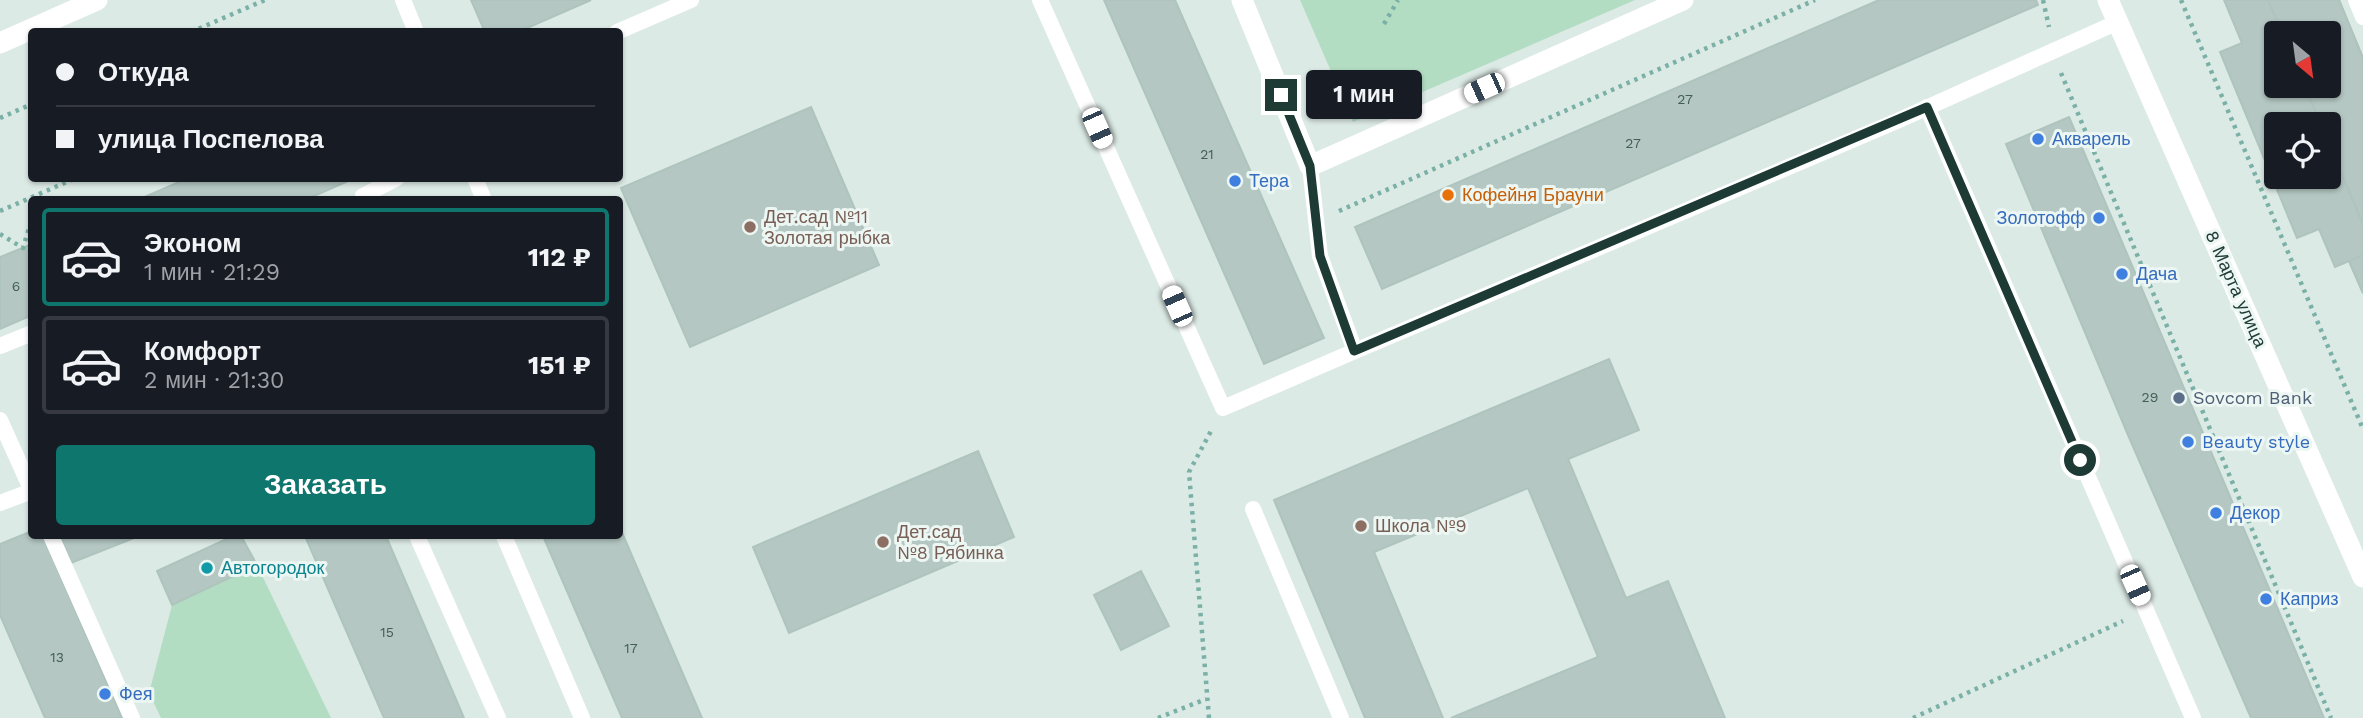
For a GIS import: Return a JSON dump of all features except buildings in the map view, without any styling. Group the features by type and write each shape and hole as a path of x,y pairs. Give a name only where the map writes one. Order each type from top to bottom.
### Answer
{"street":[{"path":"34,28 97,0"},
{"path":"1242,0 1310,166 1683,0"},
{"name":"8 Марта улица","path":"2108,0 2363,577"},
{"path":"0,43 28,31"}],"lane":[{"path":"403,0 414,28"},
{"path":"623,29 691,0"},
{"path":"1040,0 1223,408 1927,107 2053,48 2118,22"},
{"path":"2356,0 2363,17"},
{"path":"1927,107 2193,718"},
{"path":"1310,166 1320,256 1354,351"},
{"path":"364,196 390,182"},
{"path":"0,346 28,335"},
{"path":"0,420 28,482"},
{"path":"0,503 28,492"},
{"path":"1253,509 1341,718"},
{"path":"52,539 132,718"},
{"path":"418,539 498,718"},
{"path":"505,539 582,718"}],"path":[{"path":"200,28 265,0"},
{"path":"1384,24 1398,0"},
{"path":"1316,221 1815,0"},
{"path":"2043,0 2053,48 2068,90 2331,718"},
{"path":"2181,0 2363,429"},
{"path":"0,118 28,106"},
{"path":"40,196 68,182"},
{"path":"0,211 28,201"},
{"path":"0,234 23,248 28,231"},
{"path":"1209,718 1189,472 1223,408"},
{"path":"1913,718 2146,611"},
{"path":"1158,718 1206,699"}],"green space":[{"path":"1300,0 1635,0 1353,122"},
{"path":"257,565 331,718 161,718 149,693 172,605"}],"place":[{"name":"Акварель","path":"2038,139"},
{"name":"Тера","path":"1235,181"},
{"name":"Кофейня Брауни","path":"1448,195"},
{"name":"Золотофф","path":"2099,218"},
{"name":"Дет.сад №11 Золотая рыбка","path":"750,227"},
{"name":"Дача","path":"2122,274"},
{"name":"Sovcom Bank","path":"2179,398"},
{"name":"Beauty style","path":"2188,442"},
{"name":"Декор","path":"2216,513"},
{"name":"Школа №9","path":"1361,526"},
{"name":"Дет.сад №8 Рябинка","path":"883,542"},
{"name":"Автогородок","path":"207,568"},
{"name":"Каприз","path":"2266,599"},
{"name":"Фея","path":"105,694"}],"route":[{"path":"1281,95 1310,166 1320,256 1354,351 1927,107 2080,460"}]}
